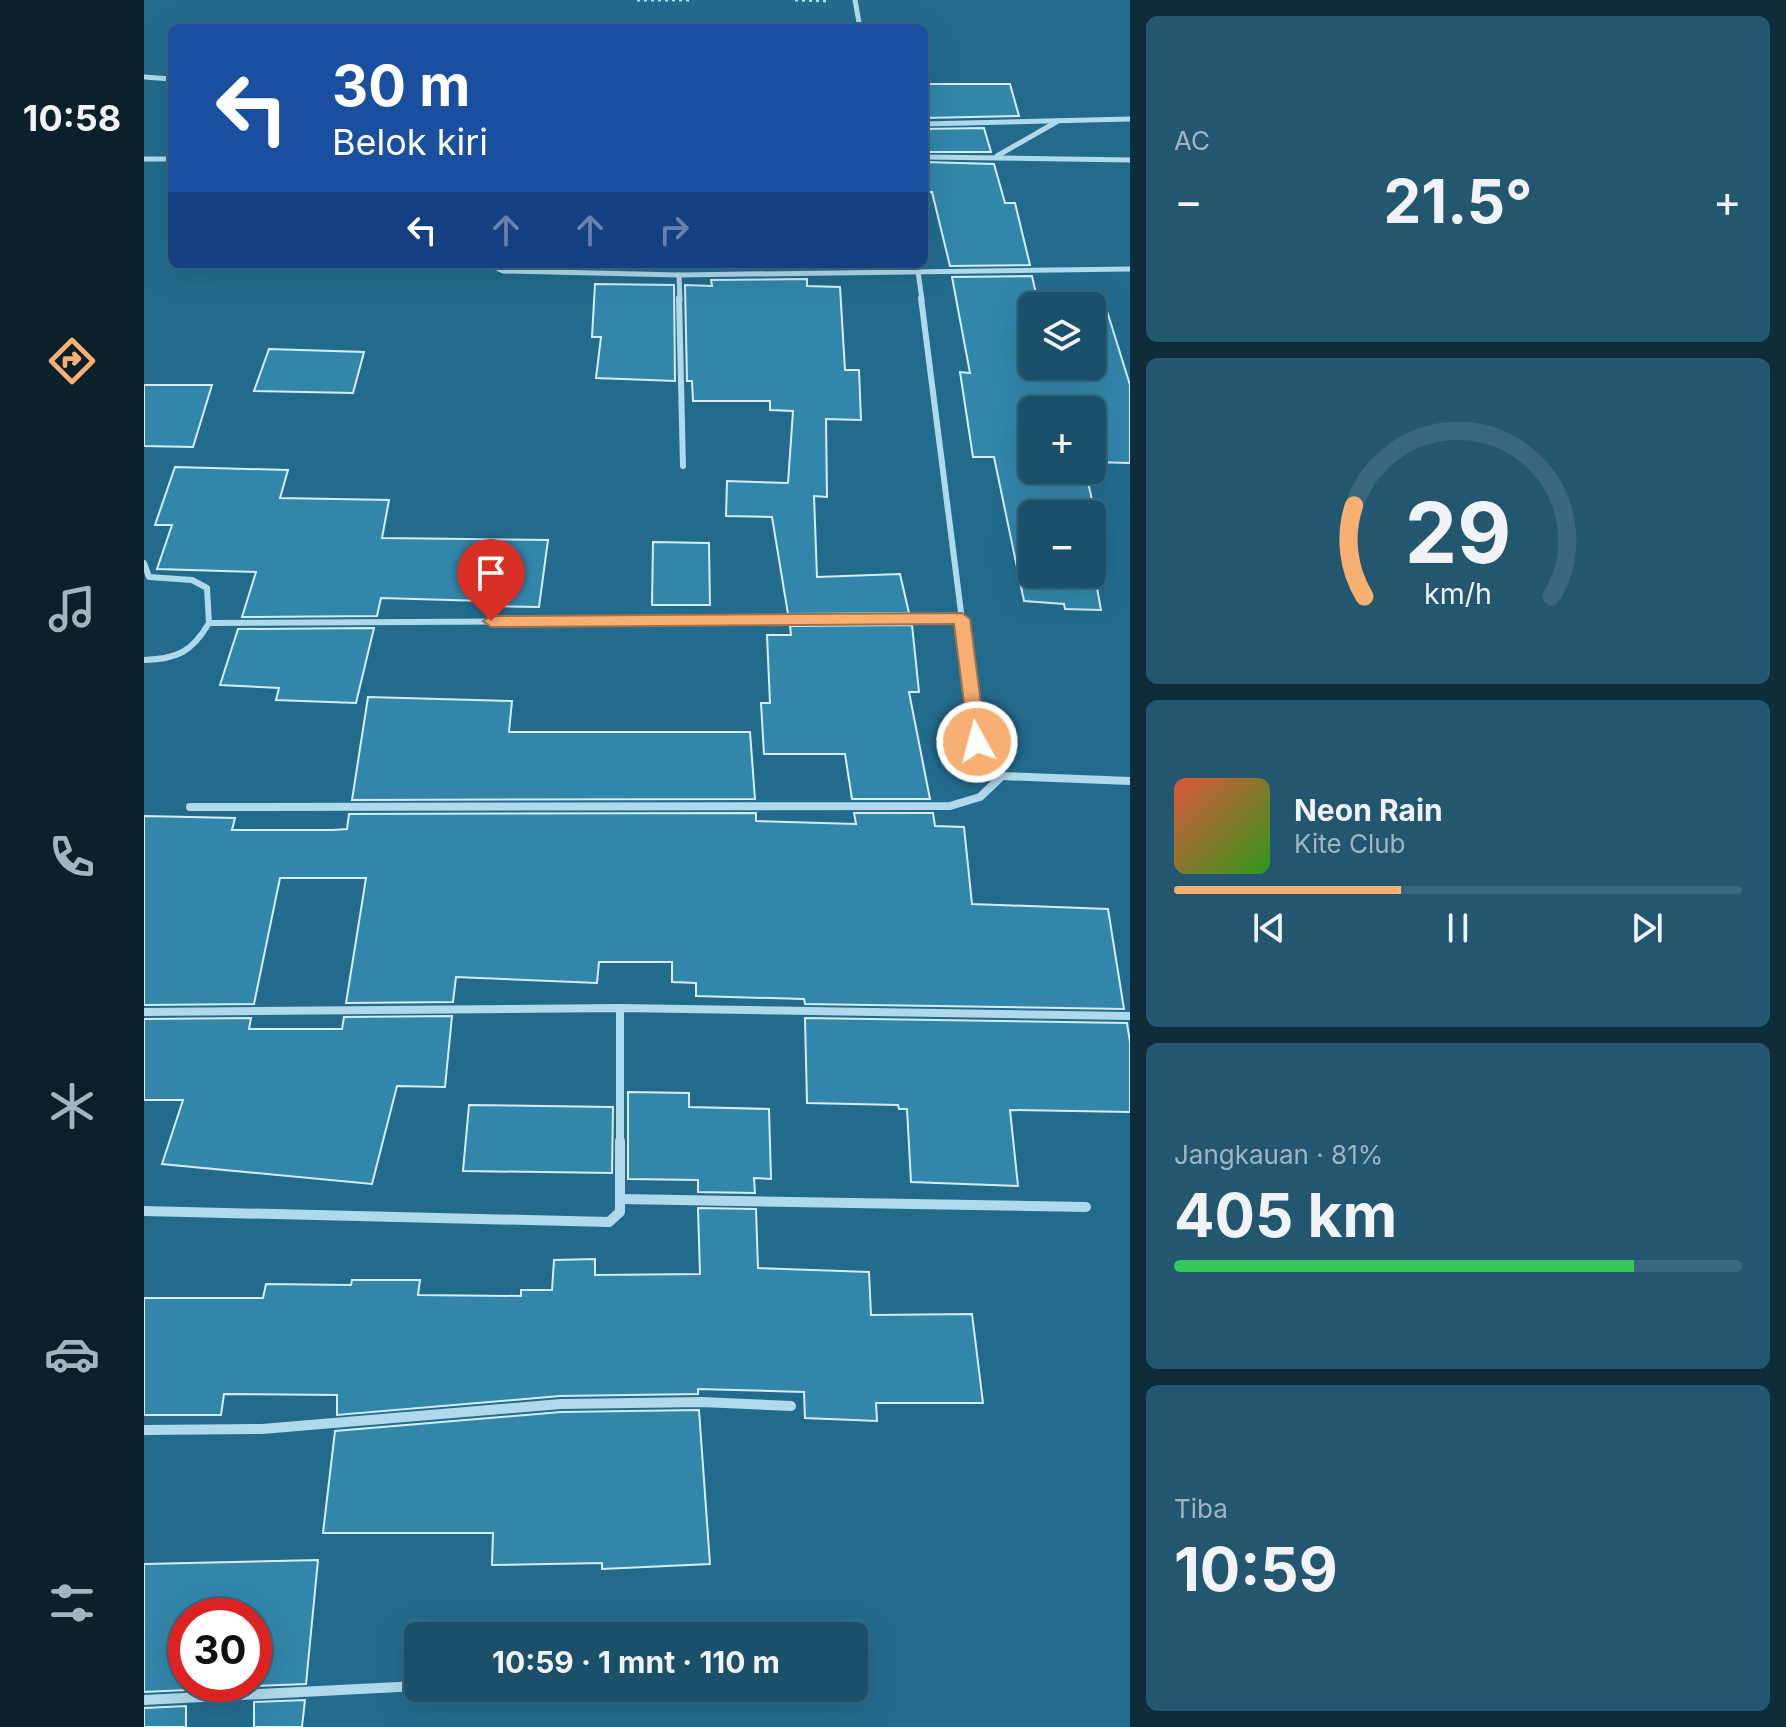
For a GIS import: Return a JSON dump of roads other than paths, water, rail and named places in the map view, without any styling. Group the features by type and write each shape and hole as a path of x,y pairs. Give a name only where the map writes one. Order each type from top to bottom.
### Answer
{"street":[{"path":"855,1 859,24"},
{"path":"144,77 168,79"},
{"path":"994,157 1062,119"},
{"path":"928,124 1130,119"},
{"path":"928,157 1130,160"},
{"path":"144,159 168,159"},
{"path":"497,268 503,271 679,275 918,268 1130,269"},
{"path":"918,268 977,742 985,760 1002,776 1130,781"},
{"path":"679,275 683,466"},
{"path":"144,563 149,577 192,580 207,588 209,623 194,650 169,660 144,660"},
{"path":"209,623 962,619"},
{"path":"190,807 950,806 980,797 1002,776"},
{"path":"144,1012 620,1008 1130,1016"},
{"path":"144,1211 609,1222 620,1212 620,1008"},
{"path":"620,1199 1086,1207"},
{"path":"144,1430 262,1429 561,1404 702,1402 791,1406"},
{"path":"144,1700 404,1687"}]}
